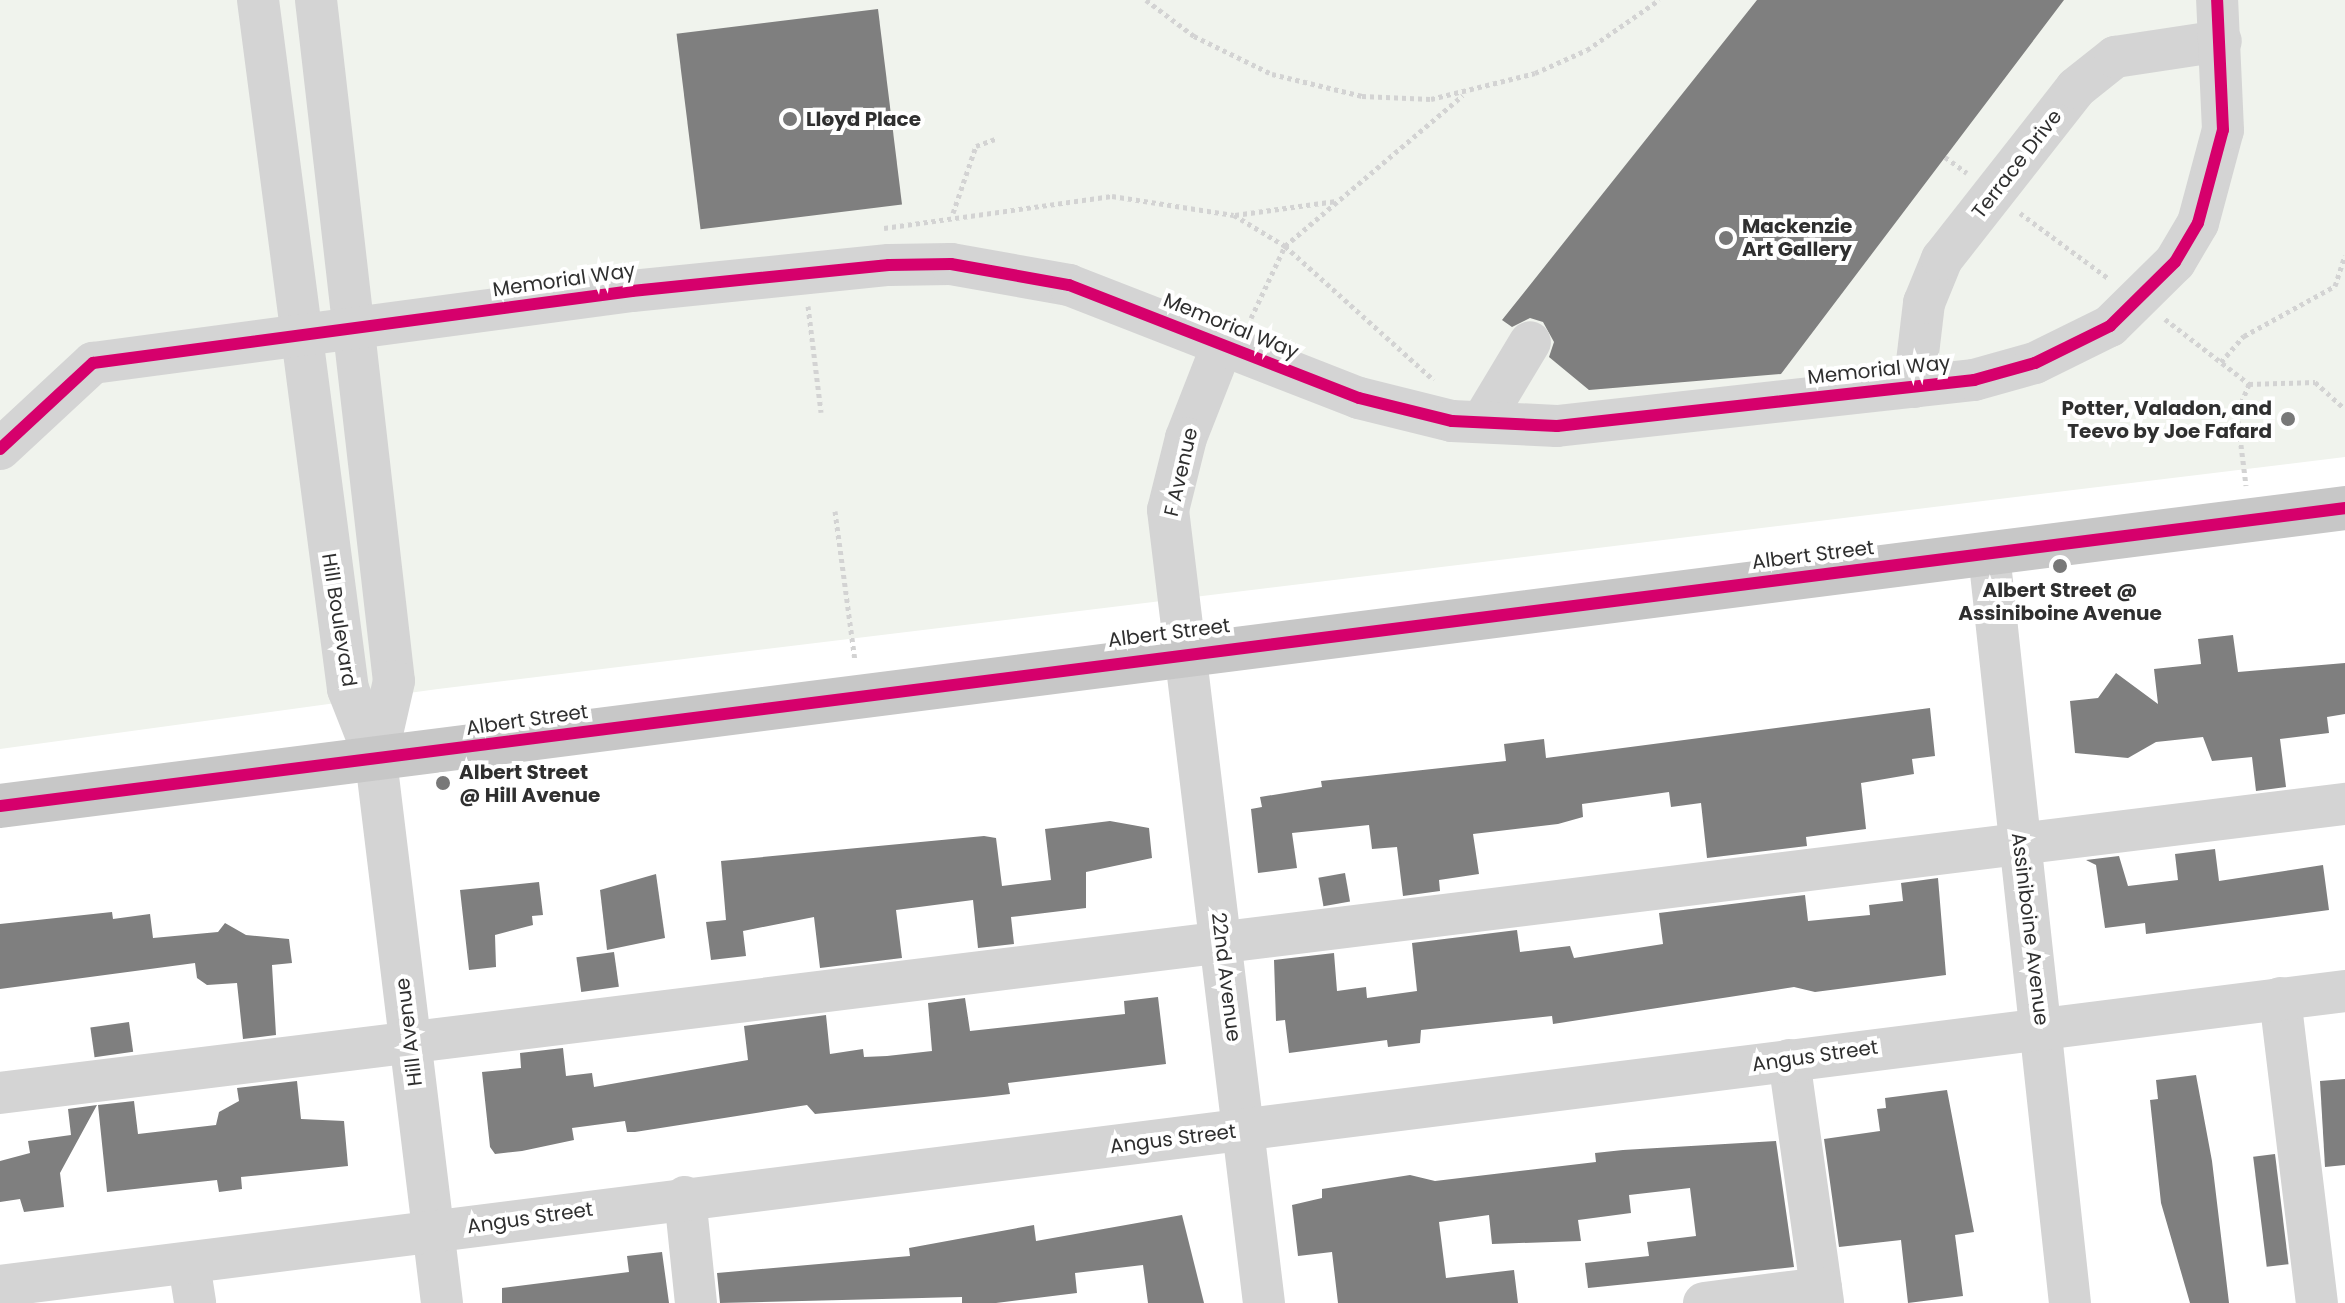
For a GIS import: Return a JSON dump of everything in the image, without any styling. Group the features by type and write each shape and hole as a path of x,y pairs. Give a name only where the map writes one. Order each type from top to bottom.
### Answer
{"main road":[{"name":"Albert Street","path":"0,806 376,760 1182,651 2345,508"}],"street":[{"name":"Hill Boulevard","path":"258,0 298,335 348,689 376,760"},
{"path":"316,0 394,681 376,760"},
{"name":"Memorial Way","path":"0,449 93,363 788,273 951,264 1069,285 1359,398 1482,422 1557,426 1914,387 2035,363 2110,326 2146,297 2198,223 2213,179 2223,130 2217,0"},
{"name":"Terrace Drive","path":"1914,387 1924,303 1942,259 2076,88 2115,57 2221,41"},
{"path":"1482,422 1530,342"},
{"name":"F Avenue","path":"1182,651 1168,510 1186,438 1230,349"},
{"name":"Assiniboine Avenue","path":"1989,554 2019,845 2043,1024 2070,1303"},
{"name":"22nd Avenue","path":"1182,651 1222,943 1264,1303"},
{"name":"Hill Avenue","path":"376,760 442,1303"},
{"path":"0,1093 410,1038 1222,943 2345,804"},
{"name":"Angus Street","path":"0,1286 192,1283 434,1232 685,1197 1244,1130 2043,1024 2345,991"},
{"path":"2280,998 2328,1229 2317,1303"},
{"path":"1704,1303 1822,1296 1789,1060"},
{"path":"685,1197 696,1303"}],"path":[{"path":"1146,0 1194,36 1272,74 1362,96 1463,94 1587,50 1659,0"},
{"path":"1230,349 1273,265 1337,200 1463,94"},
{"path":"953,213 976,146 998,138"},
{"path":"1234,215 1337,200"},
{"path":"2221,363 2244,336 2335,286 2345,256"},
{"path":"2249,384 2315,382 2345,409"},
{"path":"835,511 859,694"}],"shaded area":[{"path":"0,0 2345,0 2345,457 438,689 0,749"}],"building":[{"name":"Mackenzie Art Gallery","path":"1757,0 2064,0 1781,374 1589,390 1549,357 1554,342 1543,322 1530,318 1512,327 1502,320"},
{"name":"Lloyd Place","path":"878,9 902,205 701,229 677,34"},
{"path":"2233,635 2238,672 2345,663 2345,714 2327,717 2329,733 2280,739 2286,787 2256,791 2252,757 2212,761 2203,737 2156,742 2128,758 2075,753 2070,701 2098,698 2116,673 2158,704 2154,669 2201,664 2198,639"},
{"path":"1930,708 1935,756 1912,759 1914,774 1861,783 1866,829 1806,837 1807,846 1707,858 1701,803 1671,807 1669,792 1582,804 1583,817 1558,824 1473,834 1479,874 1439,880 1440,891 1403,896 1397,847 1372,849 1369,825 1292,833 1297,868 1258,873 1251,809 1262,807 1260,797 1322,787 1321,781 1506,761 1504,744 1544,739 1546,758"},
{"path":"1110,821 1149,828 1152,858 1086,872 1086,908 1011,917 1014,944 978,948 973,900 896,910 902,958 820,968 814,917 743,931 746,956 711,960 706,922 726,920 721,861 984,836 996,838 1002,886 1051,880 1045,829"},
{"path":"2215,849 2219,881 2323,865 2329,910 2146,934 2145,923 2105,928 2096,865 2086,860 2119,856 2128,886 2178,880 2175,854"},
{"path":"1345,873 1350,902 1323,906 1318,878"},
{"path":"656,874 665,938 607,950 600,890"},
{"path":"1938,878 1946,975 1815,992 1794,987 1553,1024 1552,1016 1421,1030 1420,1043 1388,1047 1387,1040 1289,1053 1285,1020 1276,1021 1274,960 1334,953 1337,991 1366,987 1367,998 1417,991 1412,943 1517,930 1520,952 1570,946 1574,958 1663,944 1659,913 1805,895 1808,921 1870,915 1869,905 1903,901 1901,883"},
{"path":"539,882 543,915 532,916 533,925 495,935 496,967 469,970 460,890"},
{"path":"112,912 113,919 150,914 153,938 218,932 225,923 246,935 289,939 292,963 272,965 276,1035 243,1039 237,983 207,985 197,978 195,963 0,989 0,924"},
{"path":"614,952 619,987 581,992 576,957"},
{"path":"1158,997 1166,1064 1008,1083 1010,1094 815,1114 807,1105 635,1132 627,1132 625,1121 572,1128 574,1140 522,1151 495,1154 490,1147 482,1072 521,1068 520,1053 563,1048 566,1076 592,1073 594,1087 748,1060 744,1026 826,1015 830,1054 863,1049 864,1057 887,1056 932,1051 928,1003 965,998 970,1031 1125,1014 1124,1001"},
{"path":"129,1022 133,1052 95,1057 90,1027"},
{"path":"2196,1075 2212,1161 2229,1303 2190,1303 2161,1203 2150,1100 2158,1099 2156,1080"},
{"path":"2345,1079 2345,1165 2325,1167 2320,1081"},
{"path":"297,1081 301,1119 344,1121 348,1166 241,1177 242,1189 219,1192 217,1180 107,1192 98,1105 134,1101 138,1134 216,1125 219,1112 239,1101 237,1088"},
{"path":"1947,1090 1974,1232 1955,1235 1963,1296 1908,1303 1901,1240 1839,1247 1824,1139 1880,1131 1877,1109 1886,1108 1885,1098"},
{"path":"97,1105 60,1173 64,1207 24,1212 20,1199 0,1202 0,1161 30,1153 28,1141 71,1135 68,1109"},
{"path":"1776,1141 1794,1267 1588,1288 1585,1263 1649,1256 1647,1242 1696,1236 1690,1188 1629,1195 1631,1213 1578,1220 1581,1241 1492,1244 1489,1215 1439,1222 1446,1278 1514,1270 1518,1303 1338,1303 1332,1252 1298,1256 1292,1205 1322,1198 1322,1189 1410,1175 1435,1181 1596,1162 1595,1153 1623,1150"},
{"path":"2275,1154 2289,1264 2267,1267 2253,1157"},
{"path":"1182,1215 1204,1303 1148,1303 1143,1265 1075,1273 1077,1293 996,1303 962,1303 962,1297 720,1303 717,1273 910,1256 909,1248 1034,1225 1036,1241"},
{"path":"662,1252 669,1303 502,1303 502,1288 629,1272 627,1256"}],"cycle path":[{"path":"0,449 93,363 632,291 889,265 951,264 1069,285 1359,398 1452,421 1557,426 1974,380 2035,363 2110,326 2175,262 2198,223 2223,130 2217,0"},
{"path":"0,806 2345,508"}],"place":[{"name":"Lloyd Place","path":"790,119"},
{"name":"Mackenzie Art Gallery","path":"1726,238"},
{"name":"Potter, Valadon, and Teevo by Joe Fafard","path":"2288,419"},
{"name":"Albert Street @ Assiniboine Avenue","path":"2060,566"},
{"name":"Albert Street @ Hill Avenue","path":"443,783"}]}
